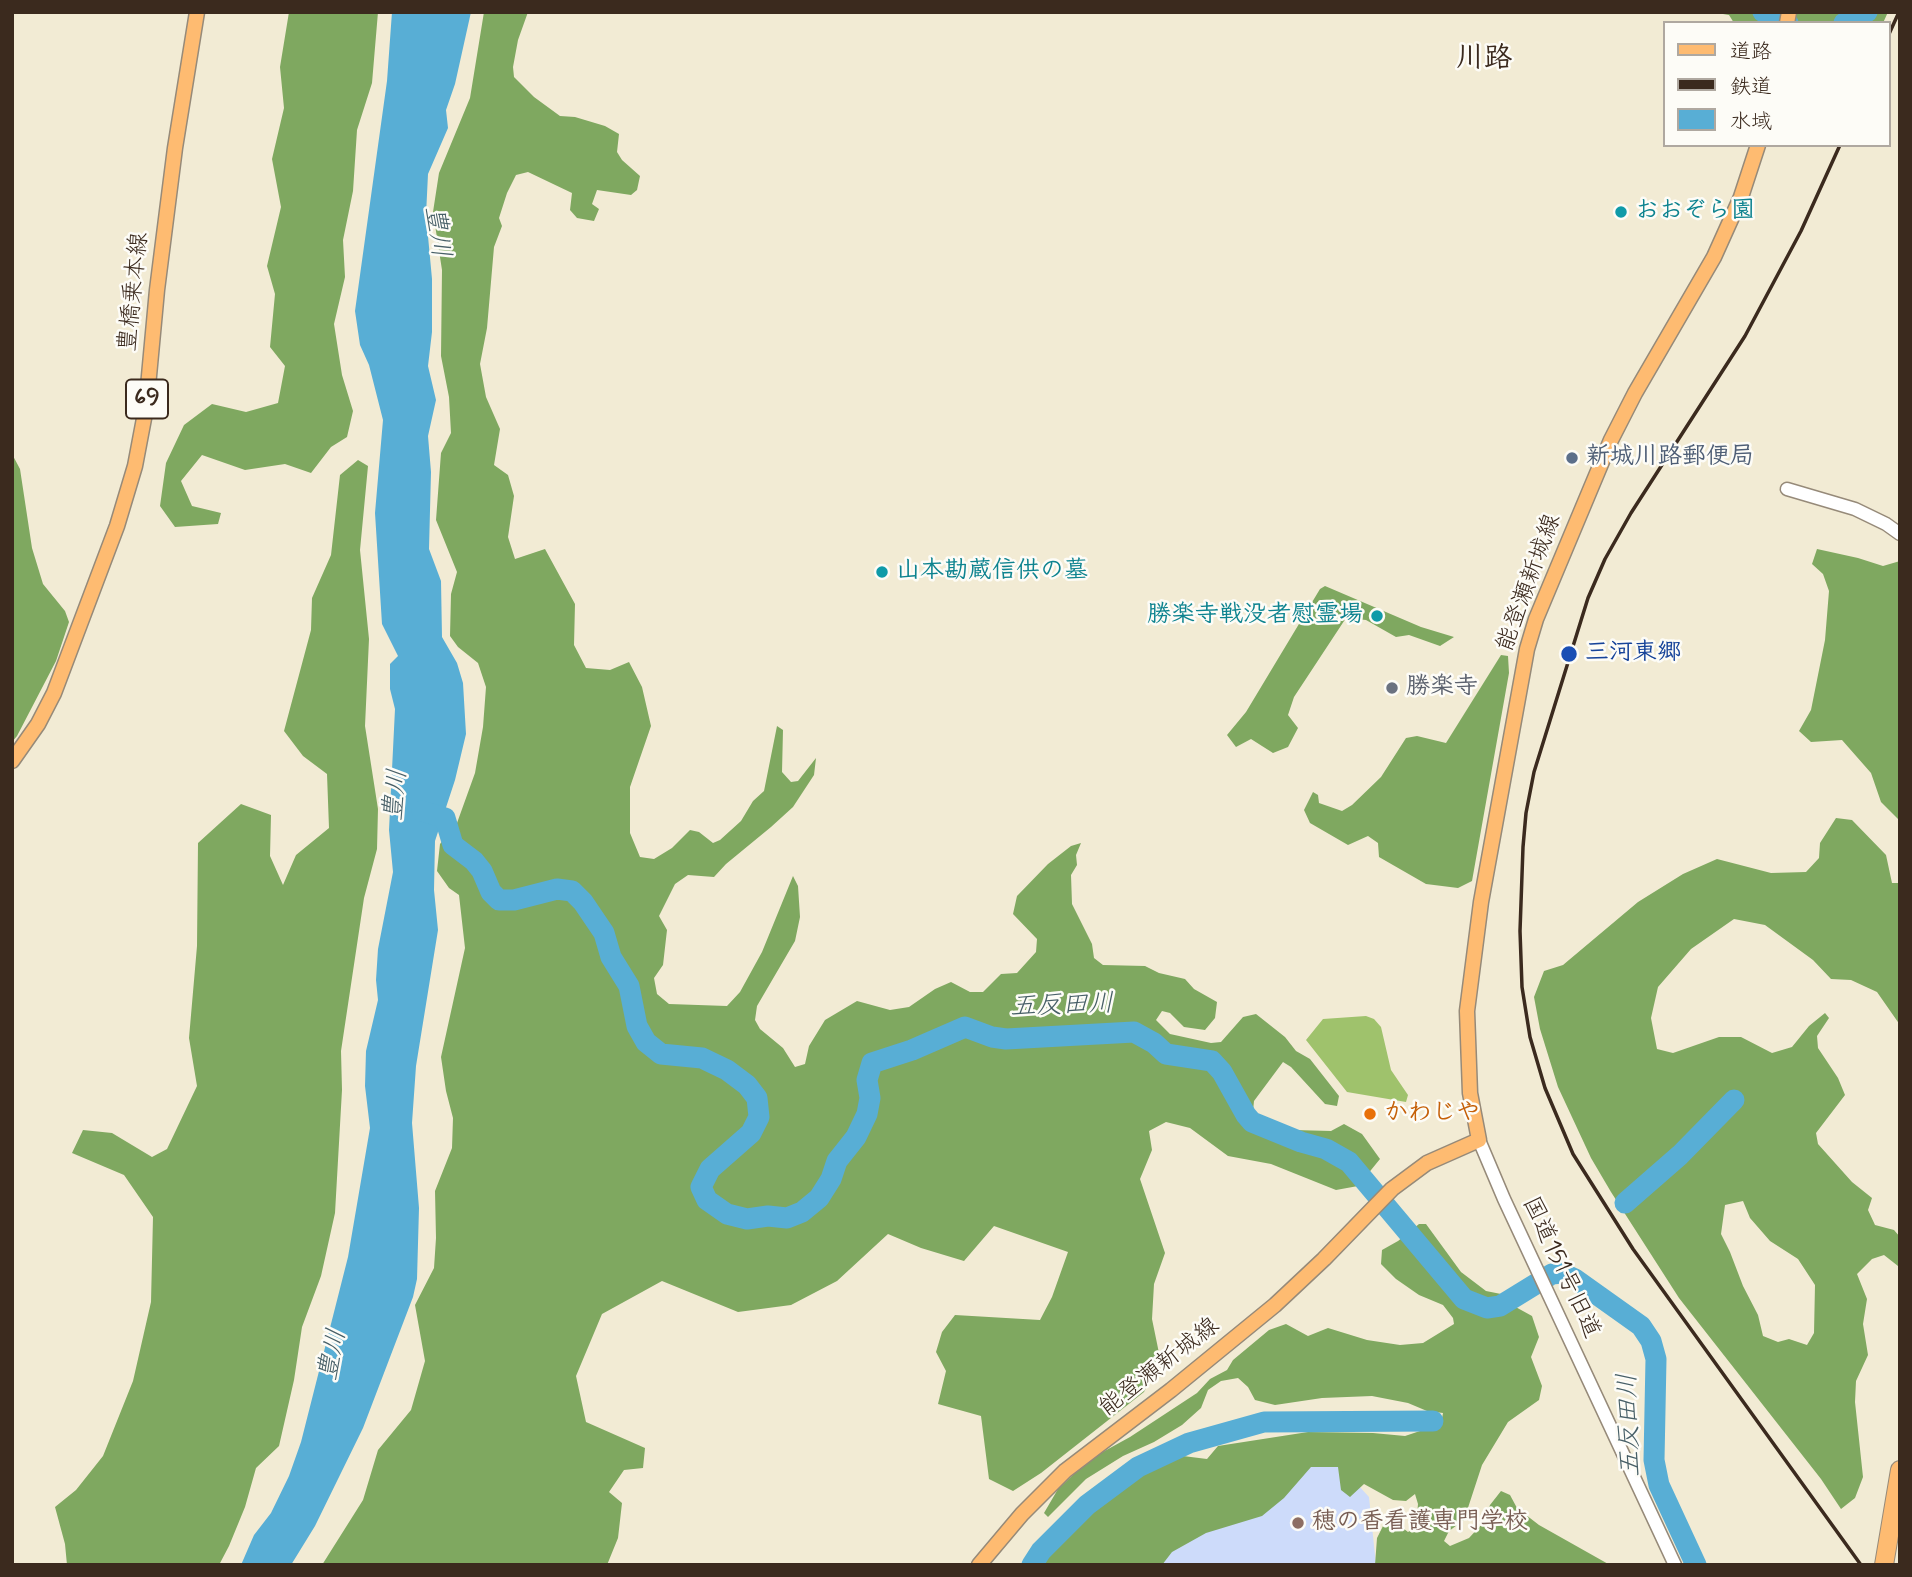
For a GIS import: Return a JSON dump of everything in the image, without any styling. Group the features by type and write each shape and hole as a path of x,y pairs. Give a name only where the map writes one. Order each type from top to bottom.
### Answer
{"highway":[{"path":"1884,1558 1900,1471"},
{"path":"1893,1505 1900,1483"}],"main road":[{"name":"豊橋乗本線","path":"12,761 38,724 54,694 117,526 135,466 146,408 174,148 197,12"},
{"name":"能登瀬新城線","path":"979,1565 1034,1501 1065,1471 1171,1390 1275,1305 1392,1189 1427,1163 1479,1140 1470,1093 1466,1011 1481,902 1527,649 1536,619 1611,440 1635,393 1714,257 1741,197 1757,147"}],"street":[{"path":"1787,489 1815,495 1855,509 1900,534"},
{"name":"国道151号旧道","path":"1479,1140 1675,1565"}],"shaded area":[{"name":"穂の香看護専門学校","path":"1336,1461 1369,1497 1376,1565 1155,1565 1174,1545 1309,1464"}],"green space":[{"path":"289,12 378,12 372,83 357,130 353,191 343,240 345,277 334,324 342,375 353,411 347,437 331,447 311,473 285,464 245,470 202,455 181,481 192,506 221,513 218,524 175,527 160,506 166,463 184,425 212,404 246,412 278,403 285,366 270,347 275,294 267,266 281,207 272,159 284,108 280,67"},
{"path":"484,12 528,12 518,40 514,77 534,97 560,116 575,117 605,126 619,134 617,152 640,176 637,190 631,195 597,190 592,204 599,209 594,221 577,218 570,210 572,193 528,172 516,175 499,218 502,226 494,247 487,328 480,364 486,397 500,429 494,465 508,475 514,496 508,537 515,559 545,549 575,604 574,645 586,668 610,670 629,662 642,687 651,726 630,787 630,833 640,857 654,859 672,848 690,830 699,832 713,843 741,821 753,801 764,791 777,726 783,730 782,772 791,782 798,781 816,758 814,775 793,807 771,827 714,877 688,875 675,884 659,916 667,930 663,965 654,978 657,994 669,1004 727,1006 740,992 762,952 793,876 798,886 800,917 795,941 757,1006 755,1020 760,1029 783,1048 795,1067 805,1064 809,1046 825,1020 857,1001 890,1010 909,1007 935,989 951,982 970,992 983,992 1001,974 1017,973 1036,952 1037,939 1013,914 1017,896 1048,864 1071,846 1081,843 1076,855 1077,865 1071,875 1072,904 1092,944 1094,958 1103,965 1145,966 1159,973 1185,979 1194,989 1217,1002 1215,1018 1205,1030 1184,1027 1170,1013 1162,1011 1156,1020 1170,1034 1211,1043 1221,1042 1243,1017 1256,1014 1285,1037 1296,1051 1310,1059 1339,1096 1337,1106 1325,1104 1291,1067 1283,1062 1254,1101 1253,1111 1271,1125 1294,1130 1331,1131 1344,1124 1362,1134 1380,1159 1358,1186 1336,1190 1271,1164 1228,1156 1190,1128 1166,1122 1149,1131 1152,1150 1140,1179 1165,1253 1154,1284 1152,1319 1160,1358 1144,1392 1041,1473 1013,1491 989,1479 981,1416 938,1404 946,1371 936,1352 942,1332 955,1315 1040,1320 1052,1297 1068,1252 994,1226 964,1261 921,1248 888,1234 837,1281 791,1305 738,1312 662,1281 602,1314 576,1376 586,1422 645,1448 643,1468 624,1470 609,1492 622,1503 618,1538 607,1565 322,1565 363,1500 378,1450 411,1410 425,1361 415,1305 434,1268 435,1191 452,1148 453,1118 441,1057 465,948 459,895 449,888 437,871 440,844 457,823 475,773 486,687 478,663 458,647 450,636 451,594 457,572 436,520 441,453 451,433 449,397 441,356 442,270 433,212 439,173 470,98"},
{"path":"1711,12 1888,12 1884,21 1733,21 1729,15"},
{"path":"12,454 20,469 32,548 43,584 65,611 69,622 56,661 12,742"},
{"path":"358,460 368,466 360,550 369,639 365,726 378,809 377,849 364,898 341,1051 342,1090 335,1213 321,1276 302,1327 294,1380 279,1446 256,1468 245,1507 219,1565 67,1565 65,1544 55,1507 76,1490 103,1456 133,1381 151,1302 153,1217 124,1175 72,1153 83,1130 112,1133 152,1157 167,1149 197,1086 189,1038 197,946 198,843 241,804 271,815 270,856 283,885 296,855 329,828 327,774 303,756 284,731 311,630 312,598 331,555 340,475"},
{"path":"1817,549 1883,566 1900,561 1900,821 1881,802 1871,773 1842,740 1811,742 1799,731 1811,710 1825,640 1829,591 1823,574 1812,564"},
{"path":"1325,586 1421,627 1454,637 1440,646 1409,635 1396,637 1366,620 1346,618 1294,697 1288,715 1298,728 1288,747 1273,753 1251,739 1236,747 1227,735 1246,712 1320,589"},
{"path":"1501,655 1508,656 1509,673 1472,881 1458,888 1426,884 1379,857 1378,843 1368,836 1348,845 1310,823 1304,810 1313,792 1318,795 1319,803 1342,811 1381,777 1406,738 1417,736 1446,743"},
{"path":"1836,818 1852,820 1886,855 1892,883 1900,883 1900,1025 1877,992 1851,980 1831,979 1813,960 1765,925 1734,919 1691,949 1658,987 1651,1018 1657,1049 1673,1053 1719,1037 1741,1037 1772,1053 1792,1047 1809,1026 1825,1013 1829,1018 1817,1036 1818,1048 1838,1078 1845,1095 1816,1133 1818,1144 1852,1182 1872,1198 1868,1210 1875,1225 1894,1230 1900,1237 1898,1266 1884,1255 1872,1259 1857,1274 1867,1299 1863,1324 1868,1355 1856,1381 1855,1402 1863,1477 1855,1498 1841,1509 1821,1479 1679,1298 1611,1192 1591,1158 1558,1087 1540,1029 1534,997 1544,971 1563,965 1638,902 1683,874 1717,859 1771,873 1806,872 1819,858 1820,843","holes":["1743,1201 1750,1218 1770,1241 1798,1259 1815,1285 1814,1333 1807,1345 1789,1339 1778,1342 1763,1336 1758,1315 1721,1234 1725,1205"]},
{"path":"1366,1016 1374,1019 1381,1027 1391,1070 1408,1095 1406,1102 1347,1092 1306,1040 1323,1019"},
{"path":"1419,1224 1426,1224 1461,1272 1486,1291 1506,1295 1512,1305 1532,1316 1539,1337 1531,1357 1542,1386 1539,1400 1508,1422 1482,1465 1464,1520 1449,1531 1444,1541 1450,1546 1469,1538 1482,1524 1490,1505 1501,1491 1510,1495 1517,1508 1539,1525 1610,1565 1375,1565 1377,1538 1383,1526 1399,1525 1408,1532 1416,1527 1418,1504 1415,1494 1406,1501 1393,1500 1364,1484 1350,1497 1341,1490 1338,1467 1311,1467 1284,1498 1262,1516 1206,1533 1172,1552 1162,1565 1042,1565 1066,1535 1110,1497 1154,1466 1183,1456 1207,1459 1218,1446 1308,1432 1405,1436 1441,1424 1443,1413 1427,1411 1408,1403 1372,1396 1322,1398 1275,1405 1255,1400 1248,1387 1238,1378 1221,1381 1208,1390 1201,1408 1182,1425 1086,1479 1048,1517 1044,1513 1058,1489 1090,1459 1130,1437 1197,1393 1210,1379 1227,1370 1233,1360 1269,1330 1286,1324 1308,1336 1328,1328 1367,1340 1400,1345 1423,1343 1454,1324 1453,1318 1443,1305 1419,1295 1396,1279 1381,1264 1382,1250"}],"water":[{"name":"豊川","path":"392,12 471,12 455,84 446,110 448,128 428,174 426,215 432,279 432,332 428,366 436,400 428,436 431,472 429,549 441,581 442,637 457,663 463,683 466,734 455,780 435,841 434,890 438,930 416,1066 412,1123 419,1208 417,1279 413,1297 363,1428 315,1526 291,1565 241,1565 254,1535 271,1513 289,1476 301,1442 348,1257 370,1128 365,1086 366,1051 378,1000 378,949 393,872 389,830 395,709 390,689 390,664 398,656 382,624 375,513 383,420 369,365 360,345 355,311 387,81"}],"waterway":[{"path":"1763,12 1783,21"},
{"path":"1848,21 1867,12"},
{"name":"五反田川","path":"422,811 445,818 453,845 474,861 482,871 491,892 499,900 514,900 557,889 572,891 604,933 611,957 629,986 637,1026 646,1042 661,1054 702,1058 727,1070 747,1085 757,1098 759,1117 751,1133 710,1169 701,1187 707,1200 727,1214 747,1219 768,1216 787,1218 802,1212 819,1198 831,1179 837,1161 856,1137 867,1114 870,1098 867,1080 872,1063 912,1050 965,1027 1006,1039 1134,1032 1154,1043 1166,1054 1212,1061 1222,1072 1252,1122 1326,1149 1349,1162 1464,1299 1487,1308 1500,1306 1552,1274 1562,1273 1575,1279 1641,1326 1651,1341 1656,1359 1654,1460 1659,1485 1696,1565"},
{"path":"1625,1203 1680,1155 1734,1100"},
{"path":"1032,1565 1041,1551 1087,1505 1138,1467 1189,1443 1264,1422 1433,1421"}],"railway":[{"path":"1891,30 1899,12"},
{"path":"1839,147 1801,231 1745,336 1631,513 1605,559 1588,598 1534,772 1523,847 1520,931 1522,987 1530,1037 1545,1088 1573,1154 1633,1249 1861,1565"}],"place":[{"name":"おおぞら園","path":"1621,212"},
{"name":"新城川路郵便局","path":"1572,458"},
{"name":"山本勘蔵信供の墓","path":"882,572"},
{"name":"勝楽寺戦没者慰霊場","path":"1377,616"},
{"name":"三河東郷","path":"1569,654"},
{"name":"勝楽寺","path":"1392,688"},
{"name":"かわじや","path":"1370,1114"},
{"name":"穂の香看護専門学校","path":"1298,1523"}],"district":[{"name":"川路","path":"1484,60"}]}
